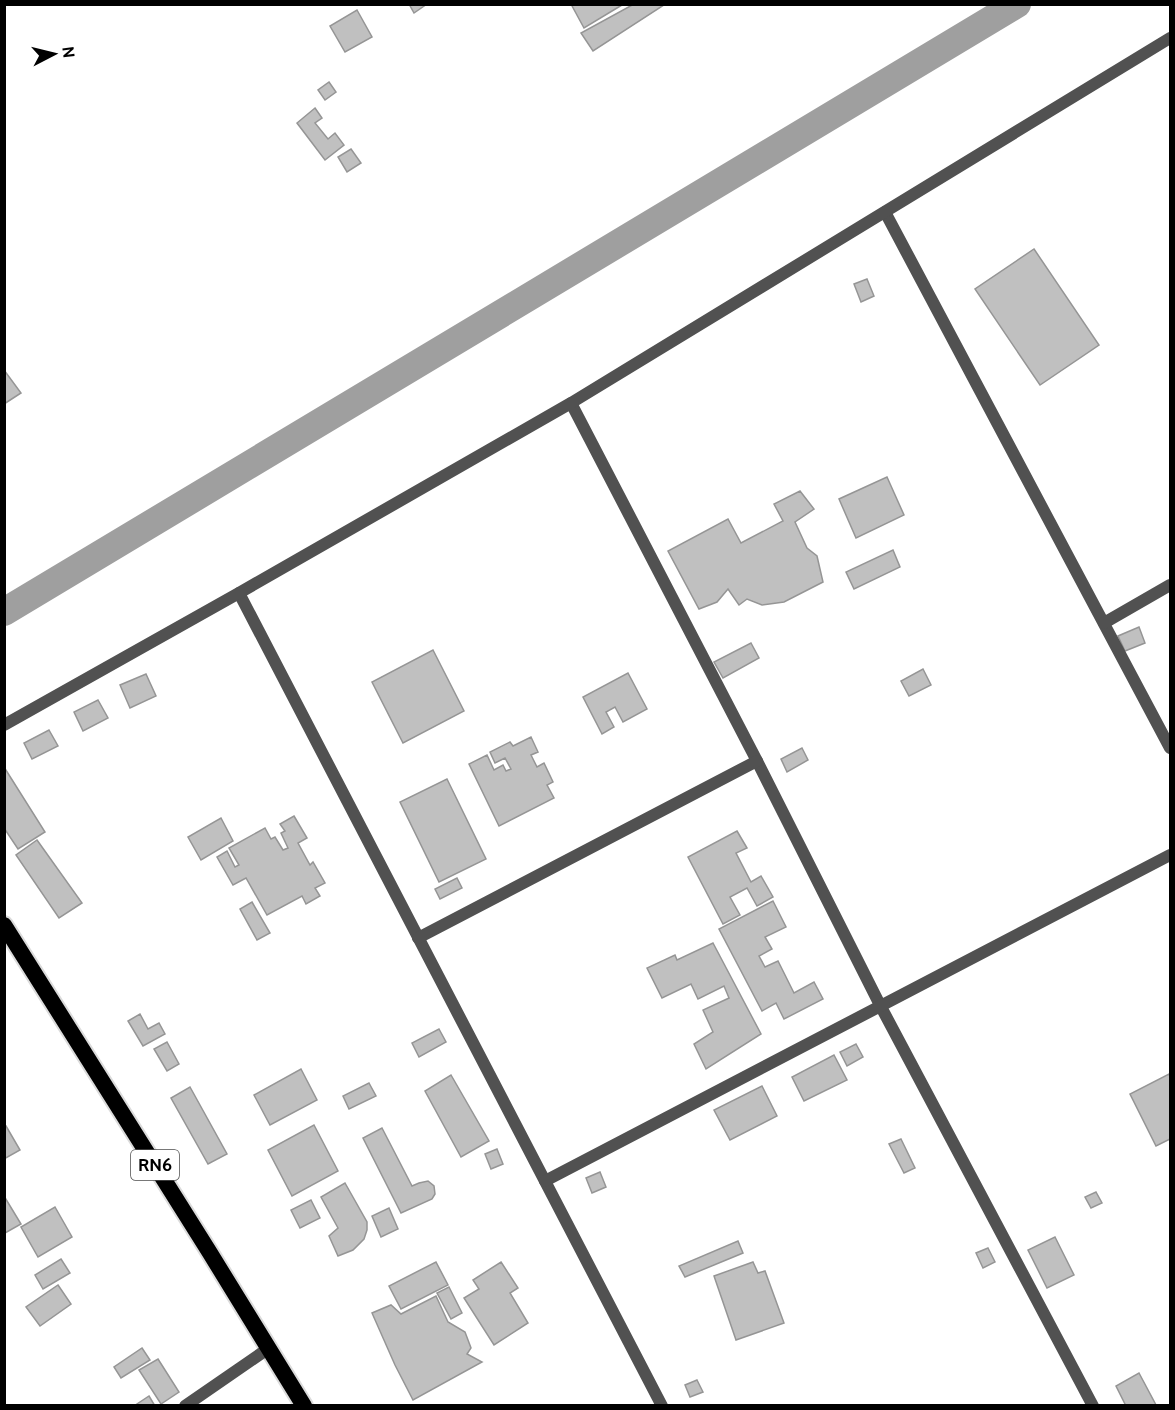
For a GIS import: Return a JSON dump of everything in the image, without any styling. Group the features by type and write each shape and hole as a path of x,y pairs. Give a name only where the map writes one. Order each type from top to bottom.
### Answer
{"highway":[{"name":"RN6","path":"4,926 304,1406"}],"street":[{"path":"4,725 571,404 1170,38"},
{"path":"885,212 1170,748"},
{"path":"571,404 880,1005 1093,1406"},
{"path":"1104,623 1170,585"},
{"path":"239,593 662,1406"},
{"path":"418,938 757,762"},
{"path":"544,1181 1170,855"},
{"path":"185,1406 269,1348"}],"building":[{"path":"409,4 427,4 414,13"},
{"path":"571,4 622,4 622,5 584,28"},
{"path":"634,4 664,5 593,51 581,33"},
{"path":"357,10 372,37 345,52 330,26"},
{"path":"329,82 336,92 325,100 318,90"},
{"path":"315,108 322,118 315,123 328,139 335,133 344,145 325,160 297,123"},
{"path":"351,149 361,163 347,172 338,157"},
{"path":"1034,249 1099,345 1040,385 975,289"},
{"path":"867,279 874,296 861,302 854,284"},
{"path":"4,370 21,393 4,404"},
{"path":"887,477 904,515 856,538 839,499"},
{"path":"800,491 814,509 795,522 807,548 817,556 823,582 784,602 762,605 747,599 739,605 728,589 717,602 699,609 668,551 728,519 741,543 783,521 774,504"},
{"path":"893,550 900,567 854,589 846,572"},
{"path":"1139,627 1145,643 1125,651 1118,636"},
{"path":"751,643 759,658 723,678 714,662"},
{"path":"433,650 464,711 403,743 372,682"},
{"path":"923,669 931,685 909,696 901,681"},
{"path":"628,673 647,709 623,722 615,707 606,712 614,727 602,734 583,697"},
{"path":"146,674 156,696 130,708 120,685"},
{"path":"98,700 108,718 83,731 74,712"},
{"path":"49,730 58,746 32,759 24,743"},
{"path":"531,737 538,752 531,755 537,767 544,763 553,782 547,785 554,798 499,826 469,764 487,755 494,770 503,765 506,771 511,769 505,758 495,763 490,752 510,742 513,746"},
{"path":"802,748 808,760 787,772 781,759"},
{"path":"4,767 45,832 18,849 4,828"},
{"path":"447,779 486,859 439,882 400,802"},
{"path":"294,816 307,838 298,843 310,865 313,862 325,883 315,888 320,896 306,904 302,896 267,915 246,878 233,885 217,857 227,851 235,867 239,865 229,848 265,828 271,839 275,837 283,850 288,848 281,833 285,831 280,824"},
{"path":"221,818 233,841 201,860 188,837"},
{"path":"737,831 747,848 736,853 751,882 761,876 773,897 757,906 747,888 730,897 740,915 723,924 688,857"},
{"path":"37,840 82,903 59,918 16,855"},
{"path":"457,878 462,888 440,899 435,889"},
{"path":"773,901 786,927 765,937 772,949 759,956 765,967 778,961 794,993 814,982 823,999 784,1019 776,1003 762,1011 719,929"},
{"path":"252,902 270,933 257,940 240,909"},
{"path":"713,943 761,1034 706,1069 694,1044 713,1032 703,1010 729,998 724,986 698,999 691,984 662,998 647,968 675,955 677,960"},
{"path":"140,1014 148,1029 159,1023 165,1034 143,1046 128,1021"},
{"path":"439,1029 446,1042 419,1057 412,1043"},
{"path":"167,1042 179,1064 167,1071 154,1049"},
{"path":"856,1044 863,1057 847,1066 840,1052"},
{"path":"834,1055 847,1080 804,1101 792,1077"},
{"path":"301,1069 317,1100 270,1125 254,1095"},
{"path":"1169,1074 1170,1139 1156,1146 1130,1094"},
{"path":"451,1075 489,1141 461,1157 425,1091"},
{"path":"369,1083 376,1096 349,1109 343,1096"},
{"path":"762,1086 777,1116 730,1140 714,1110"},
{"path":"190,1087 227,1154 208,1164 171,1098"},
{"path":"314,1125 338,1171 292,1196 268,1150"},
{"path":"6,1126 20,1150 4,1159 4,1127"},
{"path":"382,1128 412,1186 428,1181 434,1186 435,1194 432,1199 401,1213 363,1138"},
{"path":"901,1139 915,1168 904,1173 889,1144"},
{"path":"497,1149 503,1164 491,1169 485,1154"},
{"path":"600,1172 606,1187 592,1193 586,1178"},
{"path":"345,1183 367,1222 367,1230 364,1239 353,1250 338,1256 329,1236 338,1228 321,1197"},
{"path":"1096,1192 1102,1203 1091,1208 1085,1197"},
{"path":"4,1196 21,1224 5,1233 4,1232"},
{"path":"311,1200 320,1218 300,1228 291,1210"},
{"path":"55,1207 72,1237 38,1257 21,1227"},
{"path":"389,1208 398,1229 381,1237 372,1216"},
{"path":"1055,1237 1074,1275 1047,1288 1028,1250"},
{"path":"738,1241 743,1253 685,1277 679,1266"},
{"path":"988,1248 995,1262 983,1268 976,1253"},
{"path":"61,1259 70,1273 43,1289 35,1275"},
{"path":"436,1262 448,1285 401,1309 389,1286"},
{"path":"501,1262 518,1288 510,1293 528,1323 494,1345 464,1298 479,1289 473,1280"},
{"path":"753,1262 758,1273 765,1271 784,1323 736,1340 714,1276"},
{"path":"58,1285 71,1304 40,1326 26,1307"},
{"path":"449,1287 462,1313 451,1319 437,1293"},
{"path":"436,1296 448,1322 465,1332 471,1348 467,1354 482,1362 413,1400 372,1313 391,1305 401,1314"},
{"path":"142,1348 150,1360 121,1378 114,1367"},
{"path":"158,1359 179,1392 161,1404 139,1370"},
{"path":"1139,1373 1156,1406 1126,1406 1116,1386"},
{"path":"697,1380 703,1392 690,1397 685,1385"},
{"path":"149,1396 155,1406 134,1406"}],"waterway":[{"path":"4,612 1017,4"}]}
